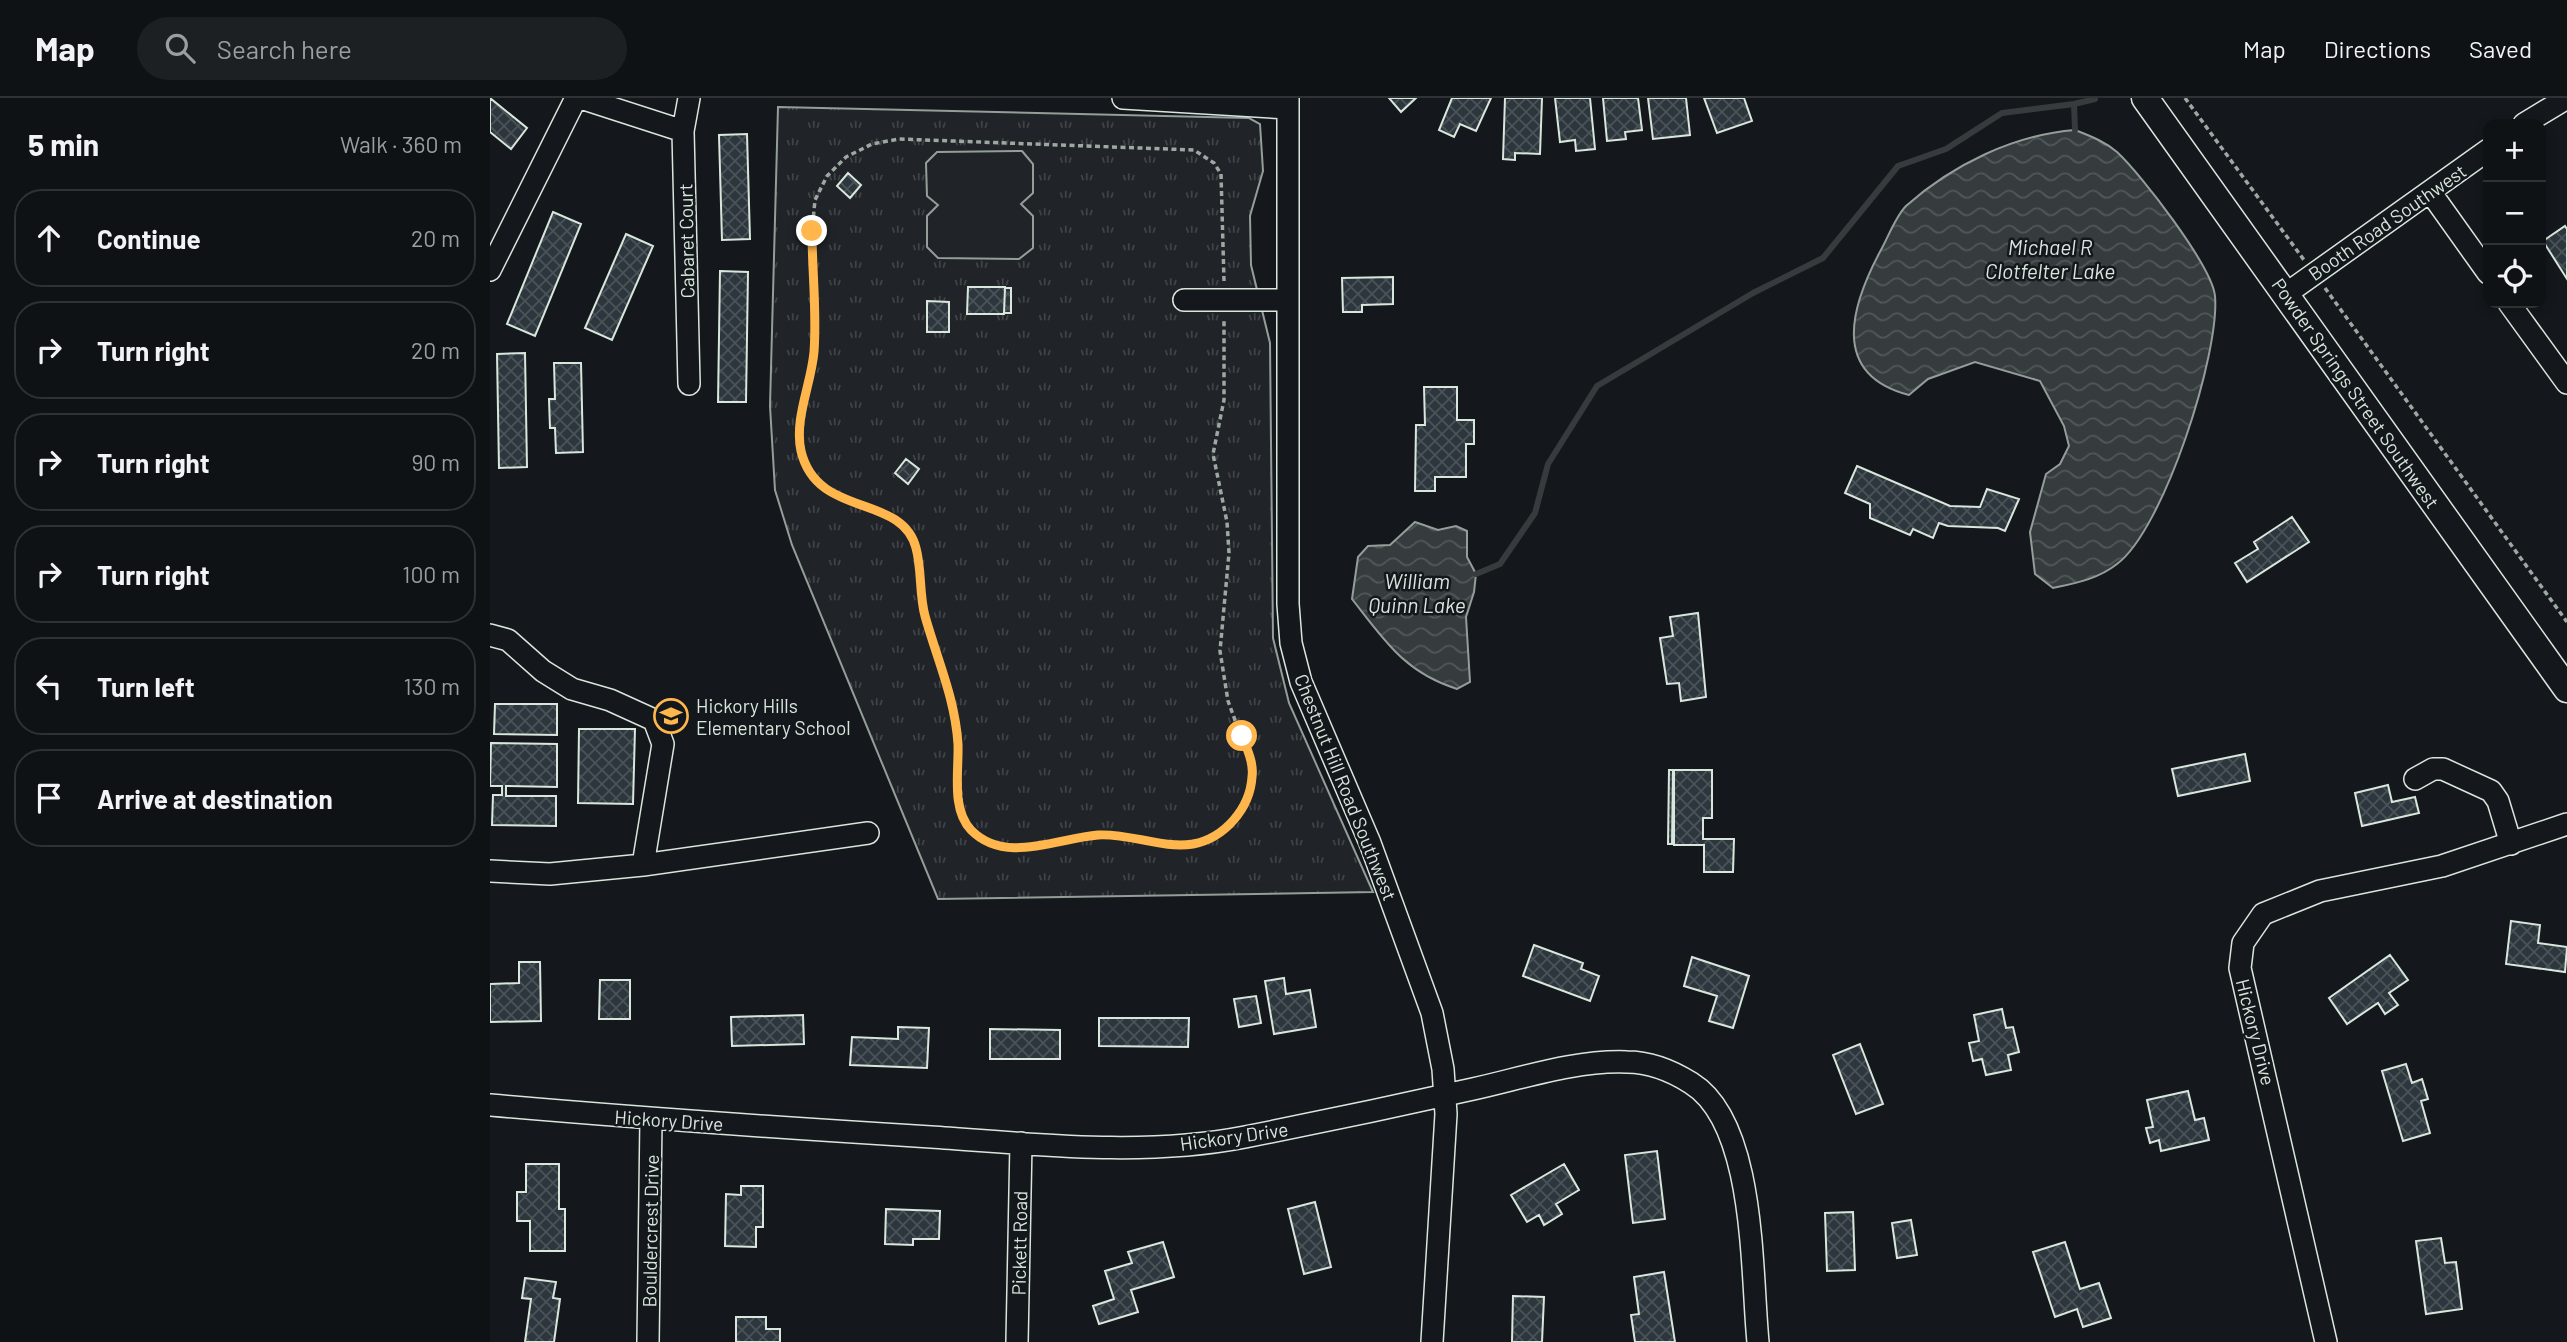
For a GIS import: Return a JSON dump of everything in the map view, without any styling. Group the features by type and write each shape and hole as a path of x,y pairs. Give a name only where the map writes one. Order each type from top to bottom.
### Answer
{"main road":[{"name":"Powder Springs Street Southwest","path":"2145,98 2567,689"}],"street":[{"path":"490,270 578,98 683,131"},
{"name":"Cabaret Court","path":"689,98 683,131 689,384"},
{"path":"1123,98 1288,103"},
{"path":"2533,119 2566,100"},
{"name":"Chestnut Hill Road Southwest","path":"1288,103 1288,604 1292,643 1301,682 1370,843 1432,1013 1446,1095 1432,1342"},
{"name":"Booth Road Southwest","path":"2286,294 2483,154"},
{"path":"2431,193 2483,267"},
{"path":"1184,300 1288,300"},
{"path":"2513,308 2567,383"},
{"path":"490,635 508,640 543,671 572,690 610,700 654,720 663,744 643,865"},
{"path":"2415,779 2432,769 2443,769 2491,791 2498,801 2511,844"},
{"name":"Hickory Drive","path":"2326,1342 2240,968 2243,943 2263,914 2320,891 2442,866 2567,824"},
{"path":"490,871 550,874 643,865 868,833"},
{"name":"Hickory Drive","path":"490,1105 651,1119 1021,1143 1128,1147 1240,1138 1601,1062 1633,1062 1661,1068 1710,1096 1724,1116 1743,1177 1758,1342"},
{"name":"Bouldercrest Drive","path":"648,1342 651,1119"},
{"name":"Pickett Road","path":"1017,1342 1021,1143"}],"path":[{"path":"2185,98 2567,622"},
{"path":"1224,287 1221,174 1214,163 1194,150 899,139 872,144 846,157 821,187 813,214 816,327 800,431 802,454 811,475 825,490 898,521 915,544 924,613 951,695 961,815 970,829 990,843 1021,847 1098,835 1193,844 1222,831 1241,811 1250,786 1252,766 1228,701 1220,651 1229,553 1213,454 1224,400 1224,313"}],"green space":[{"path":"778,107 1249,118 1260,124 1263,171 1250,216 1251,265 1270,343 1273,638 1289,703 1373,892 938,899 792,545 775,490 770,406"},
{"path":"1022,151 1033,164 1033,193 1021,204 1033,216 1033,248 1019,259 938,258 927,247 927,216 938,205 927,196 926,163 937,152"}],"water":[{"name":"Michael R Clotfelter Lake","path":"2075,130 2117,152 2142,179 2189,243 2211,282 2215,296 2214,322 2199,397 2185,438 2170,479 2135,545 2110,569 2094,577 2053,588 2035,574 2030,532 2046,474 2060,464 2069,446 2064,426 2040,381 1975,362 1928,379 1909,395 1883,385 1866,371 1857,354 1854,334 1862,291 1893,226 1906,206 1943,178 1984,154 2029,138"},
{"name":"William Quinn Lake","path":"1415,522 1438,530 1456,526 1467,531 1467,557 1476,574 1474,592 1466,617 1470,682 1457,689 1423,674 1409,664 1386,641 1352,599 1358,557 1368,546 1390,545"}],"building":[{"path":"490,98 527,128 511,149 490,132"},
{"path":"1389,98 1416,98 1401,112"},
{"path":"1452,98 1491,98 1476,131 1460,124 1454,137 1439,130"},
{"path":"1505,98 1542,98 1540,154 1515,153 1515,160 1503,159"},
{"path":"1555,98 1590,98 1595,149 1576,151 1575,140 1560,142"},
{"path":"1603,98 1638,98 1642,130 1625,132 1626,139 1607,141"},
{"path":"1648,98 1686,98 1690,135 1653,139"},
{"path":"1704,98 1744,98 1752,121 1717,133"},
{"path":"747,134 750,239 722,240 719,135"},
{"path":"848,173 861,185 850,198 837,186"},
{"path":"553,212 581,224 535,336 507,324"},
{"path":"2565,226 2567,229 2567,279 2546,246 2546,239"},
{"path":"626,234 653,246 612,340 585,328"},
{"path":"720,271 748,272 746,402 718,402"},
{"path":"1393,277 1393,304 1362,305 1362,312 1343,312 1342,278"},
{"path":"968,287 1005,287 1004,314 967,314"},
{"path":"1005,288 1011,288 1011,313 1004,313"},
{"path":"927,301 949,302 949,332 927,332"},
{"path":"525,353 527,467 499,468 497,354"},
{"path":"554,363 581,363 583,452 556,453 555,428 550,428 549,399 555,399"},
{"path":"1424,387 1457,387 1457,420 1474,420 1474,444 1466,444 1466,477 1435,477 1435,491 1415,491 1416,425 1425,425"},
{"path":"906,459 919,469 908,484 895,473"},
{"path":"1857,466 1950,506 1980,507 1987,489 2019,499 2005,531 1998,528 1948,526 1939,523 1933,538 1913,529 1910,535 1870,518 1870,504 1845,493"},
{"path":"2292,517 2309,542 2247,582 2235,563 2258,549 2254,542"},
{"path":"1698,613 1706,697 1681,701 1679,683 1667,684 1660,638 1673,636 1670,617"},
{"path":"495,704 557,704 557,735 494,734"},
{"path":"579,729 635,729 633,804 578,803"},
{"path":"491,743 557,744 557,787 506,786 506,796 556,796 556,826 492,825 493,795 502,795 502,786 490,786"},
{"path":"2245,754 2250,781 2178,796 2172,769"},
{"path":"1669,770 1673,770 1672,844 1668,844"},
{"path":"1674,770 1712,770 1712,818 1703,818 1703,839 1734,839 1733,872 1704,872 1704,845 1674,845"},
{"path":"2388,785 2392,802 2415,797 2419,813 2362,826 2355,793"},
{"path":"2511,921 2540,925 2538,943 2567,947 2565,972 2506,964"},
{"path":"1534,945 1583,963 1581,969 1599,976 1590,1001 1523,976"},
{"path":"2390,955 2408,980 2389,993 2398,1005 2385,1014 2378,1003 2347,1024 2329,998"},
{"path":"1692,957 1749,976 1733,1028 1709,1021 1717,996 1684,986"},
{"path":"519,962 540,962 541,1021 490,1022 490,984 519,983"},
{"path":"1284,978 1286,994 1310,990 1316,1027 1274,1034 1265,981"},
{"path":"600,980 630,980 630,1019 599,1019"},
{"path":"1256,996 1261,1023 1239,1027 1234,999"},
{"path":"2002,1009 2006,1028 2013,1027 2019,1052 2008,1055 2011,1070 1986,1075 1982,1059 1973,1061 1969,1043 1979,1041 1974,1015"},
{"path":"803,1015 804,1044 732,1046 731,1017"},
{"path":"1099,1018 1189,1018 1188,1047 1099,1046"},
{"path":"898,1027 929,1028 927,1068 850,1065 852,1037 898,1039"},
{"path":"990,1029 1060,1030 1060,1059 990,1059"},
{"path":"1860,1044 1883,1104 1856,1114 1833,1055"},
{"path":"2406,1064 2412,1083 2422,1079 2428,1099 2421,1101 2430,1133 2403,1141 2382,1071"},
{"path":"2188,1091 2195,1120 2204,1118 2209,1140 2161,1151 2159,1140 2150,1143 2146,1128 2153,1127 2147,1100"},
{"path":"1657,1151 1665,1219 1633,1223 1625,1155"},
{"path":"526,1164 559,1164 559,1209 565,1209 565,1251 530,1251 530,1221 517,1221 517,1192 526,1192"},
{"path":"1564,1164 1579,1190 1556,1204 1562,1214 1544,1225 1539,1215 1527,1222 1511,1195"},
{"path":"741,1186 763,1186 763,1227 756,1227 756,1247 725,1246 726,1194 741,1195"},
{"path":"1315,1202 1331,1267 1304,1274 1288,1209"},
{"path":"886,1209 940,1211 939,1239 913,1239 913,1245 885,1244"},
{"path":"1853,1212 1855,1270 1827,1271 1825,1213"},
{"path":"1911,1220 1917,1255 1897,1258 1892,1223"},
{"path":"2441,1238 2445,1263 2456,1262 2462,1309 2426,1314 2416,1241"},
{"path":"1163,1242 1174,1277 1131,1290 1138,1312 1099,1324 1093,1306 1114,1299 1105,1271 1132,1263 1128,1252"},
{"path":"2065,1242 2080,1289 2099,1283 2111,1318 2083,1327 2077,1309 2055,1317 2033,1252"},
{"path":"1664,1272 1675,1342 1635,1342 1631,1315 1639,1314 1634,1277"},
{"path":"525,1278 556,1282 553,1298 560,1299 554,1342 525,1342 531,1299 522,1298"},
{"path":"1513,1296 1544,1297 1542,1342 1512,1342"},
{"path":"736,1317 766,1317 766,1329 780,1329 780,1342 736,1342"}],"waterway":[{"path":"2075,130 2074,104 2095,99"},
{"path":"1476,574 1500,564 1535,513 1548,464 1597,386 1753,293 1823,258 1898,166 1946,149 2002,113 2074,104"}],"place":[{"name":"Hickory Hills Elementary School","path":"671,716"}],"route":[{"path":"812,231 816,327 800,431 802,454 811,475 825,490 898,521 915,544 920,565 924,613 951,695 956,719 958,799 961,815 970,829 990,843 1013,848 1098,835 1178,844 1193,844 1209,839 1232,822 1241,811 1248,794 1252,766 1242,736"}]}
